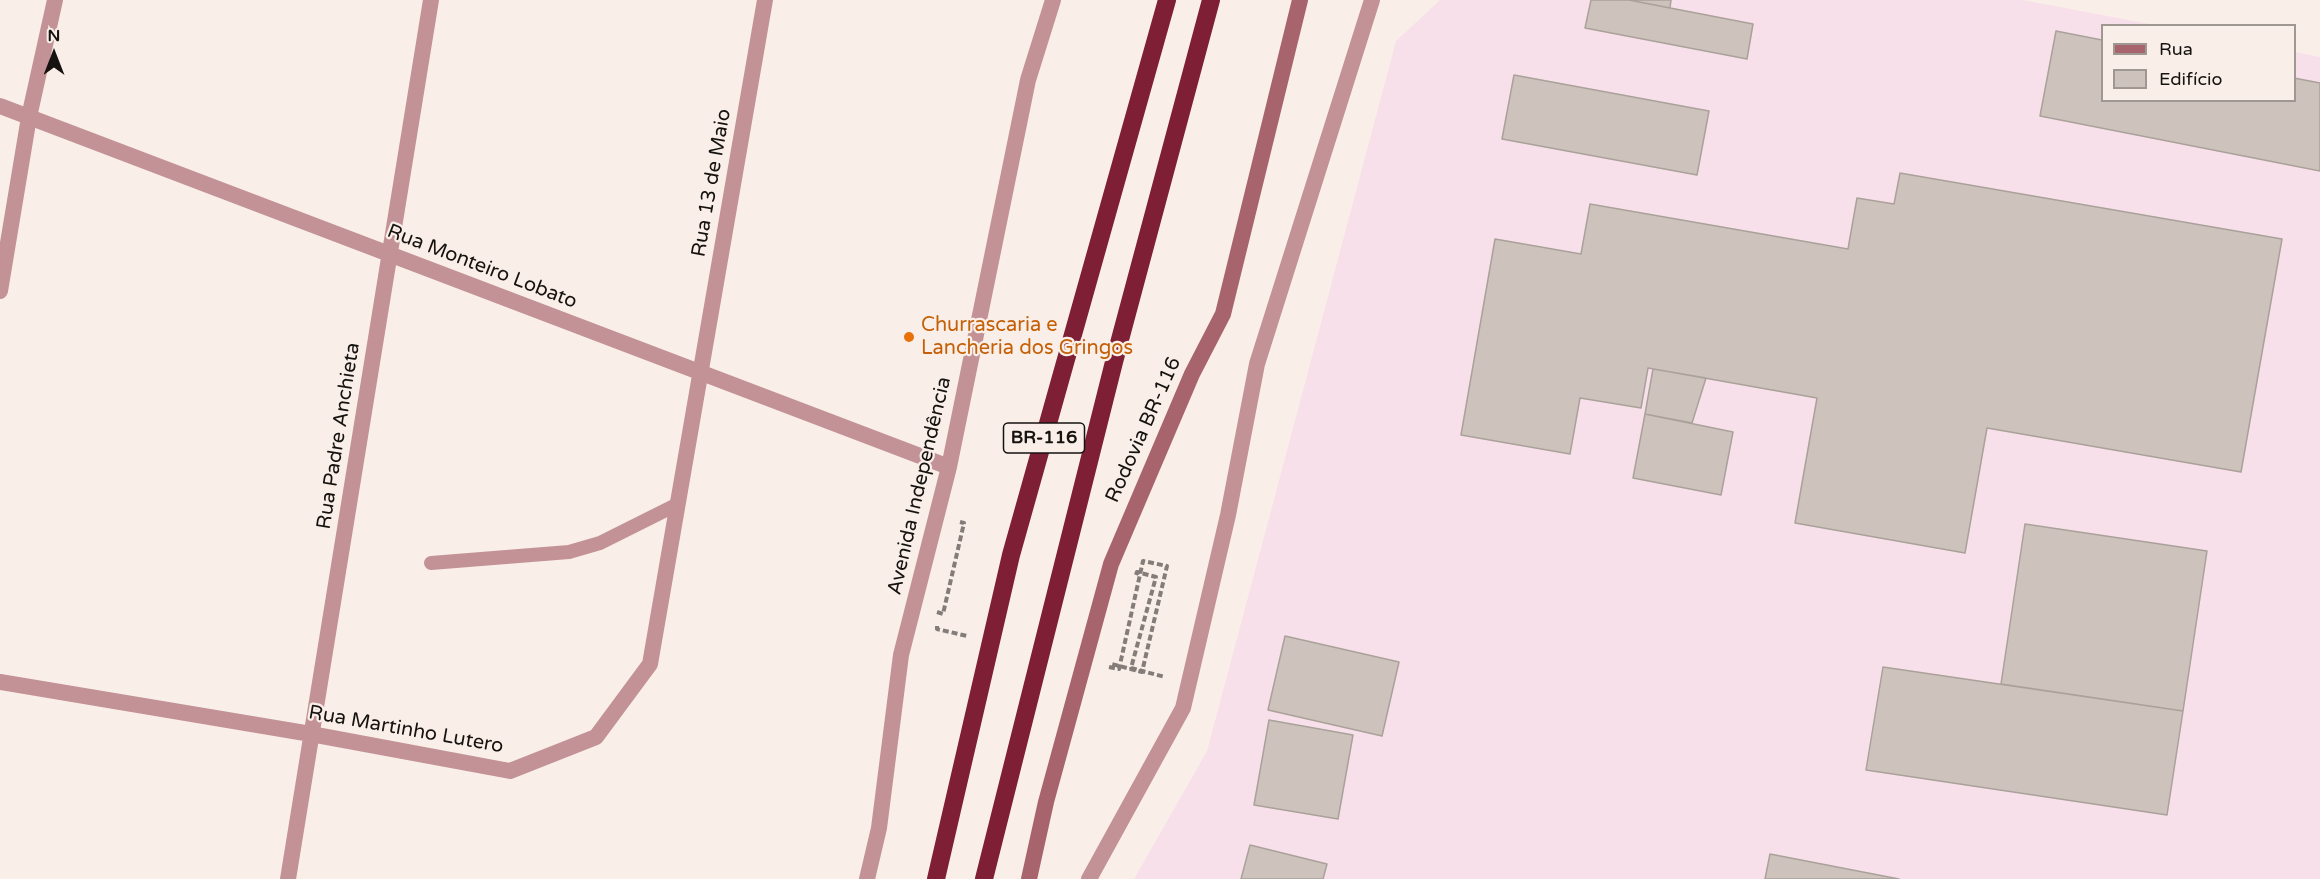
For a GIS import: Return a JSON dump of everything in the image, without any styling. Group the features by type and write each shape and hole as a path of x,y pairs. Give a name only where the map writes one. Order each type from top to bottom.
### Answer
{"highway":[{"name":"BR-116","path":"936,879 1011,555 1167,0"},
{"name":"Rodovia BR-116","path":"984,879 1114,362 1211,0"}],"main road":[{"name":"Rodovia BR-116","path":"1029,879 1046,802 1111,564 1192,375 1223,314 1300,0"}],"street":[{"path":"0,291 28,117 55,0"},
{"name":"Rua Padre Anchieta","path":"288,879 430,0"},
{"name":"Rua 13 de Maio","path":"701,373 765,0"},
{"name":"Avenida Independência","path":"867,879 879,828 902,655 950,467 1028,80 1053,0"},
{"path":"1089,879 1183,708 1228,515 1257,364 1372,0"},
{"name":"Rua Monteiro Lobato","path":"0,106 950,467"},
{"name":"Rua Martinho Lutero","path":"0,682 312,734 510,771 596,737 650,664 701,373"}],"lane":[{"path":"431,563 568,552 600,543 678,504"}],"path":[{"path":"1124,618 1137,572 1156,577 1131,668 1189,683"},
{"path":"1115,652 1112,664 1142,672"}],"shaded area":[{"path":"1440,0 2023,0 2150,24 2101,24 2101,102 2296,102 2296,52 2320,57 2320,879 1134,879 1207,751 1396,41"}],"building":[{"path":"1591,0 1629,0 1753,24 1747,59 1585,28"},
{"path":"1629,0 1671,0 1670,8"},
{"path":"2056,31 2101,40 2101,102 2296,102 2296,78 2320,83 2320,171 2040,116"},
{"path":"1514,75 1709,111 1697,175 1502,139"},
{"path":"1900,173 2282,239 2241,472 1987,428 1965,553 1795,523 1817,398 1648,368 1641,408 1580,398 1570,454 1461,435 1495,239 1581,254 1590,204 1848,249 1857,198 1894,204"},
{"path":"1653,369 1706,378 1692,423 1645,414"},
{"path":"1645,414 1733,432 1721,495 1633,478"},
{"path":"2025,524 2207,551 2183,711 2001,684"},
{"path":"1285,636 1399,662 1382,736 1268,710"},
{"path":"1883,667 2183,711 2167,815 1866,770"},
{"path":"1269,720 1353,735 1338,819 1254,805"},
{"path":"1250,845 1327,864 1323,879 1241,879"},
{"path":"1770,854 1899,879 1765,879"}],"place":[{"name":"Churrascaria e Lancheria dos Gringos","path":"909,337"}]}
